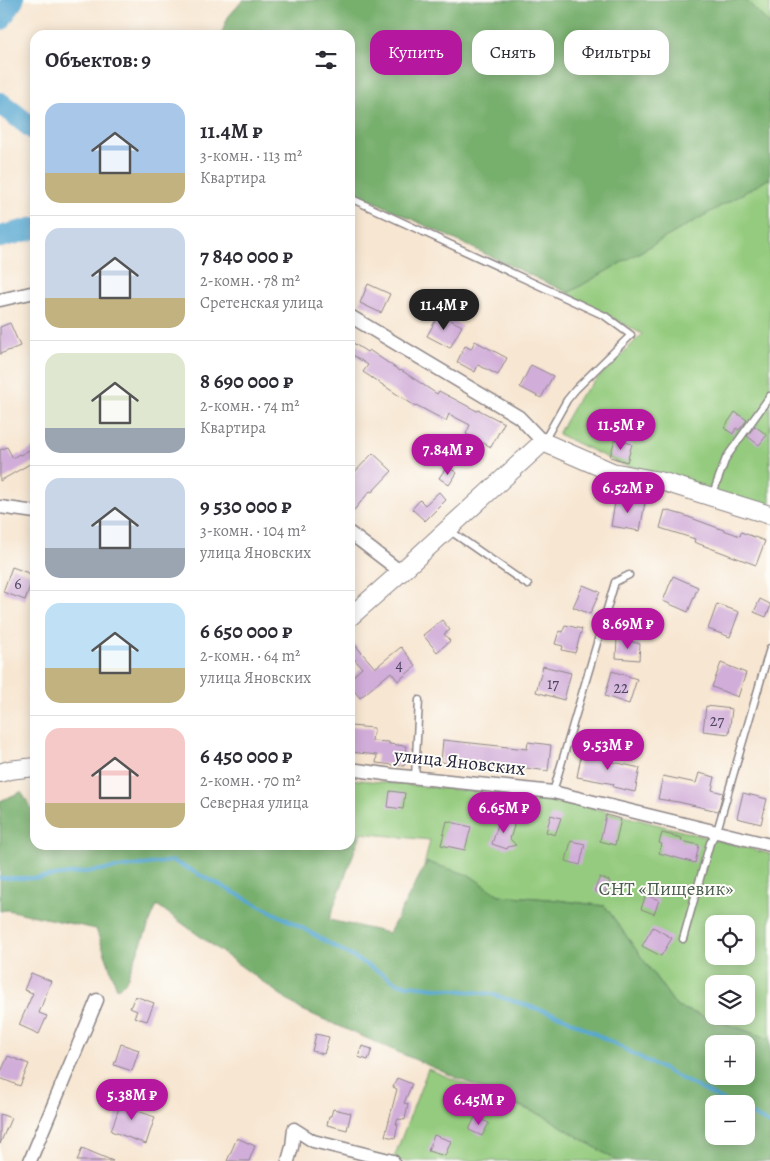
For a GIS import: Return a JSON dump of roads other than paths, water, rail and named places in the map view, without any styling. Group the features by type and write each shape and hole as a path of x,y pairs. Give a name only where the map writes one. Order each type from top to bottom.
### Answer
{"street":[{"path":"0,300 30,293"},
{"path":"355,319 519,417 544,442 612,472 664,482 770,515"},
{"path":"355,613 544,442"},
{"path":"0,506 30,511"},
{"path":"355,537 401,572"},
{"path":"0,773 30,768"},
{"name":"улица Яновских","path":"355,769 553,792 770,845"},
{"path":"30,1161 97,1000"},
{"path":"288,1161 294,1129 313,1140 394,1161"}],"lane":[{"path":"355,200 605,316 631,335 567,400 544,442"},
{"path":"711,497 726,458 770,396"},
{"path":"448,529 528,585"},
{"path":"553,792 615,582 629,575"},
{"path":"683,939 710,843 717,831 770,648"},
{"path":"415,777 419,700"}],"waterway":[{"path":"0,20 13,0"},
{"path":"0,103 30,126"},
{"path":"0,237 30,229"},
{"path":"0,878 37,878 173,861 299,926 400,984 491,994 563,1017 713,1095"},
{"path":"755,1116 770,1124"}],"park label":[{"name":"СНТ «Пищевик»","path":"666,888"}]}
